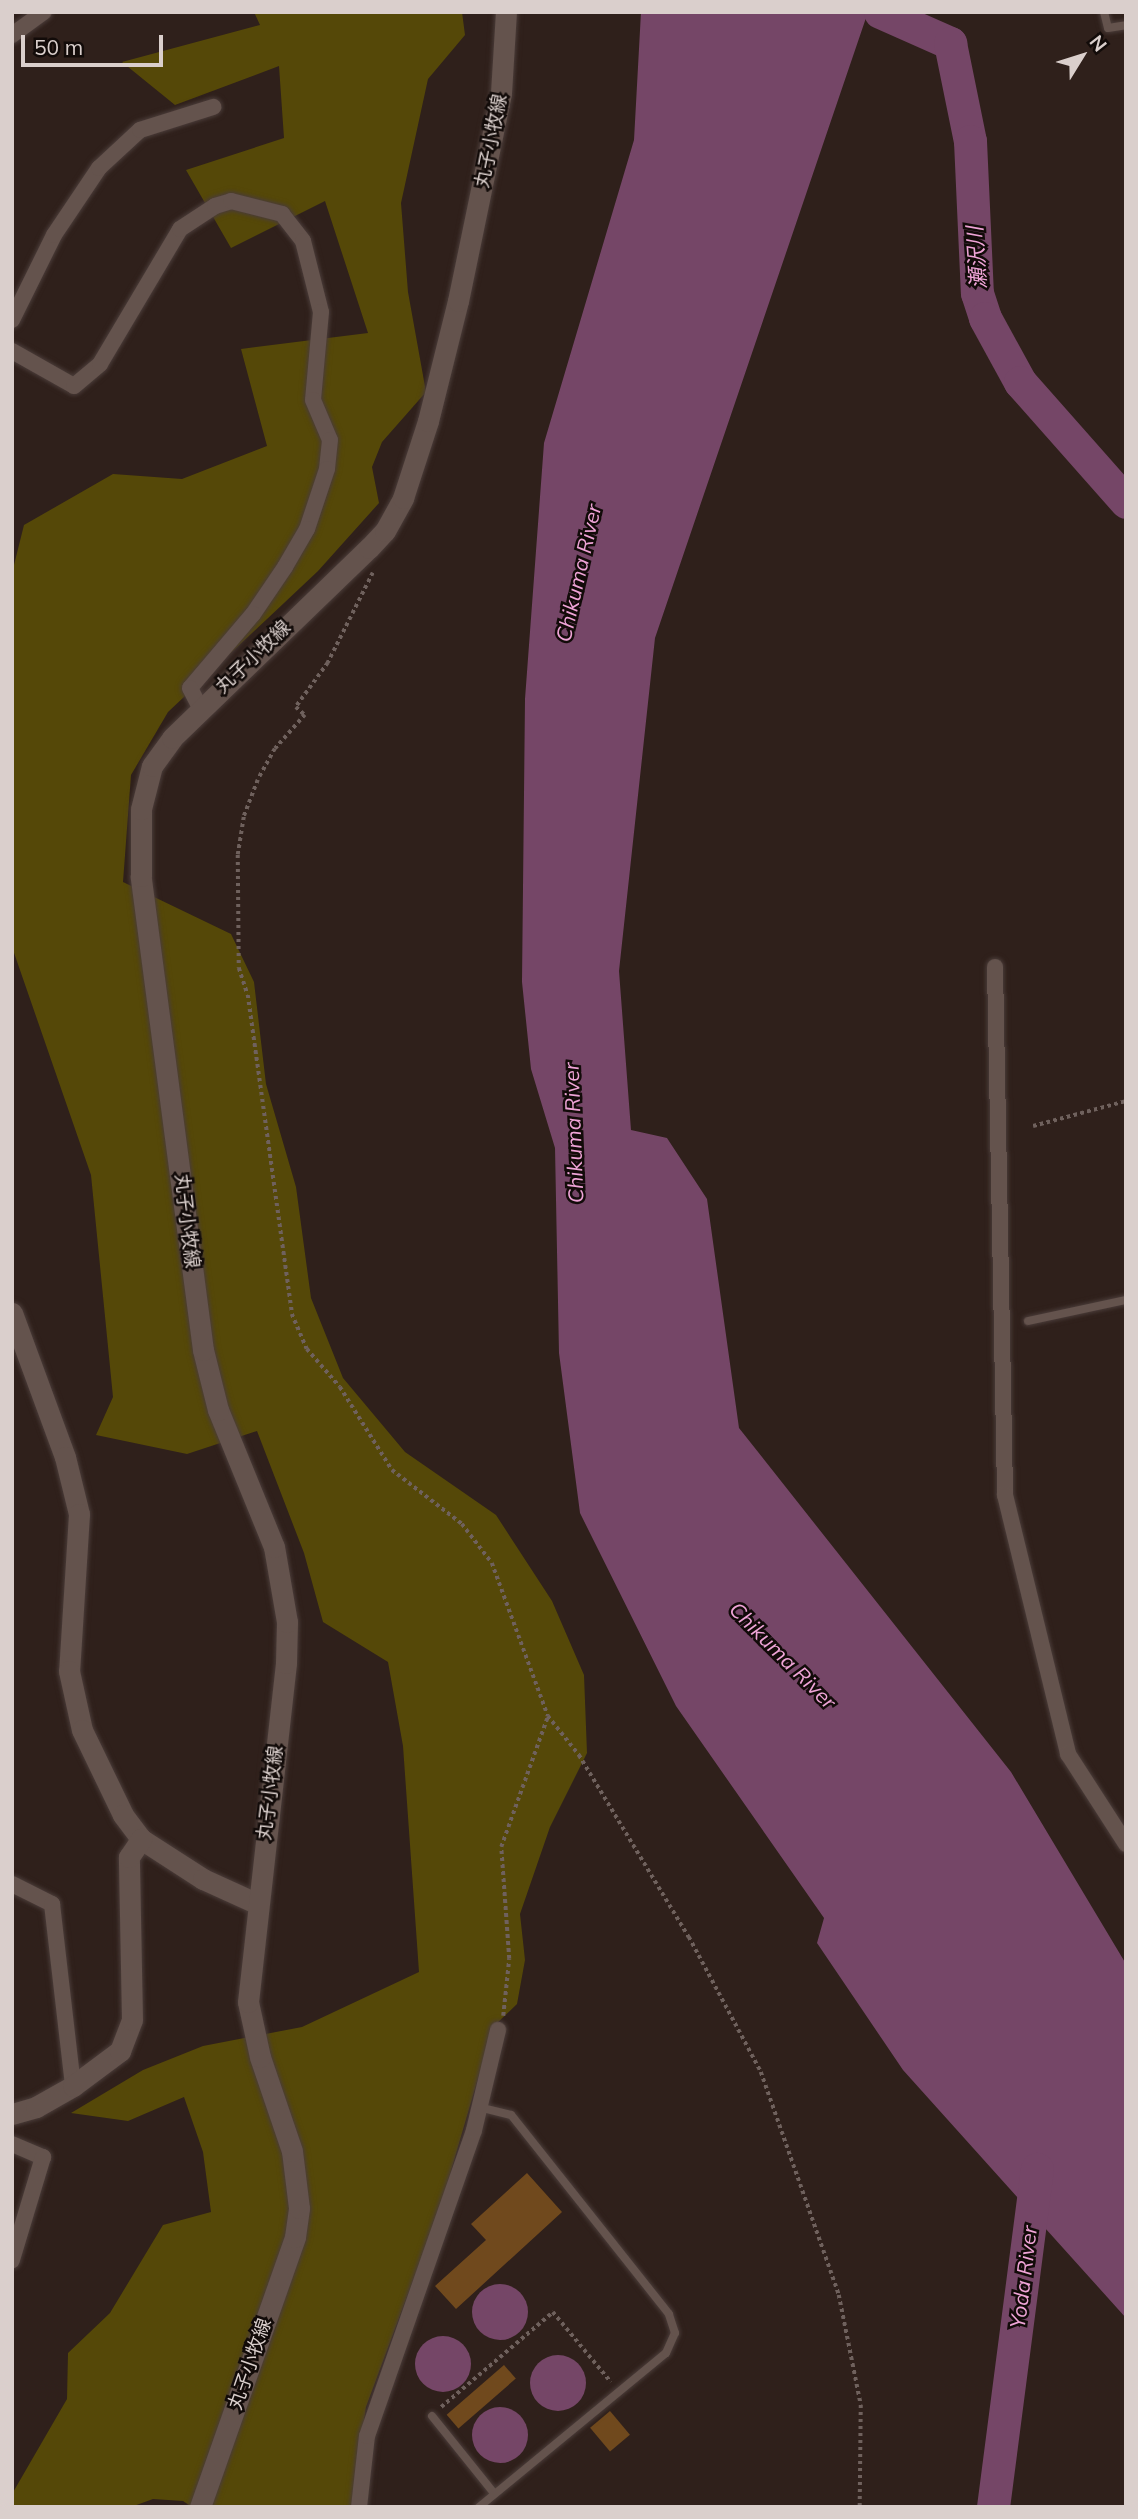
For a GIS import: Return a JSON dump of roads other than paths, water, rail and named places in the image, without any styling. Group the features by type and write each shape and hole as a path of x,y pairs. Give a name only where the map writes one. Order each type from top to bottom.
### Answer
{"street":[{"path":"12,35 44,12"},
{"name":"丸子小牧線","path":"200,2507 295,2237 299,2208 292,2151 260,2057 248,2002 256,1903 286,1663 283,1586 260,1509 209,1381 141,876 141,809 152,766 200,708 369,548 385,531 402,498 428,421 501,93 506,12"},
{"path":"12,320 54,235 99,168 140,130 213,107"},
{"path":"12,351 74,386 100,364 180,229 215,206 231,201 282,214 303,241 321,312 313,400 330,440 327,469 307,529 285,567 253,614 190,688 200,708"},
{"path":"995,967 1005,1495 1068,1754 1126,1844"},
{"path":"12,1313 16,1345 65,1457 79,1514 69,1671 75,1712 123,1815 141,1839 203,1879 256,1903"},
{"path":"12,2114 36,2107 73,2086 120,2051 132,2020 129,1857 141,1839"},
{"path":"12,1884 52,1904 73,2086"},
{"path":"359,2507 367,2435 480,2107 498,2030"},
{"path":"12,2144 43,2157 12,2260"}],"lane":[{"path":"1104,12 1108,28 1126,25"},
{"path":"1028,1321 1126,1300"},
{"path":"479,2507 671,2348 673,2323 587,2206 511,2115 480,2107"},
{"path":"432,2416 494,2493"}],"water":[{"name":"Chikuma River","path":"641,12 868,12 655,638 619,971 631,1130 667,1138 707,1199 739,1428 1011,1772 1126,1964 1126,2318 903,2070 817,1943 824,1918 676,1706 580,1513 559,1353 555,1148 531,1069 522,982 525,699 544,443 634,140"},
{"path":"494,2284 506,2284 516,2288 524,2296 528,2312 524,2328 516,2336 506,2340 494,2340 484,2336 476,2328 472,2318 472,2306 476,2296 484,2288"},
{"path":"437,2336 449,2336 459,2340 467,2348 471,2364 467,2380 459,2388 449,2392 437,2392 427,2388 419,2380 415,2370 415,2358 419,2348 427,2340"},
{"path":"552,2355 564,2355 574,2359 582,2367 586,2383 582,2399 574,2407 564,2411 552,2411 542,2407 534,2399 530,2389 530,2377 534,2367 542,2359"},
{"path":"494,2407 506,2407 516,2411 524,2419 528,2435 524,2451 516,2459 506,2463 494,2463 484,2459 476,2451 472,2441 472,2429 476,2419 484,2411"}],"waterway":[{"name":"瀬沢川","path":"880,12 950,43 970,141 977,293 985,318 1020,382 1126,502"},
{"name":"Yoda River","path":"993,2507 1037,2169"}]}
